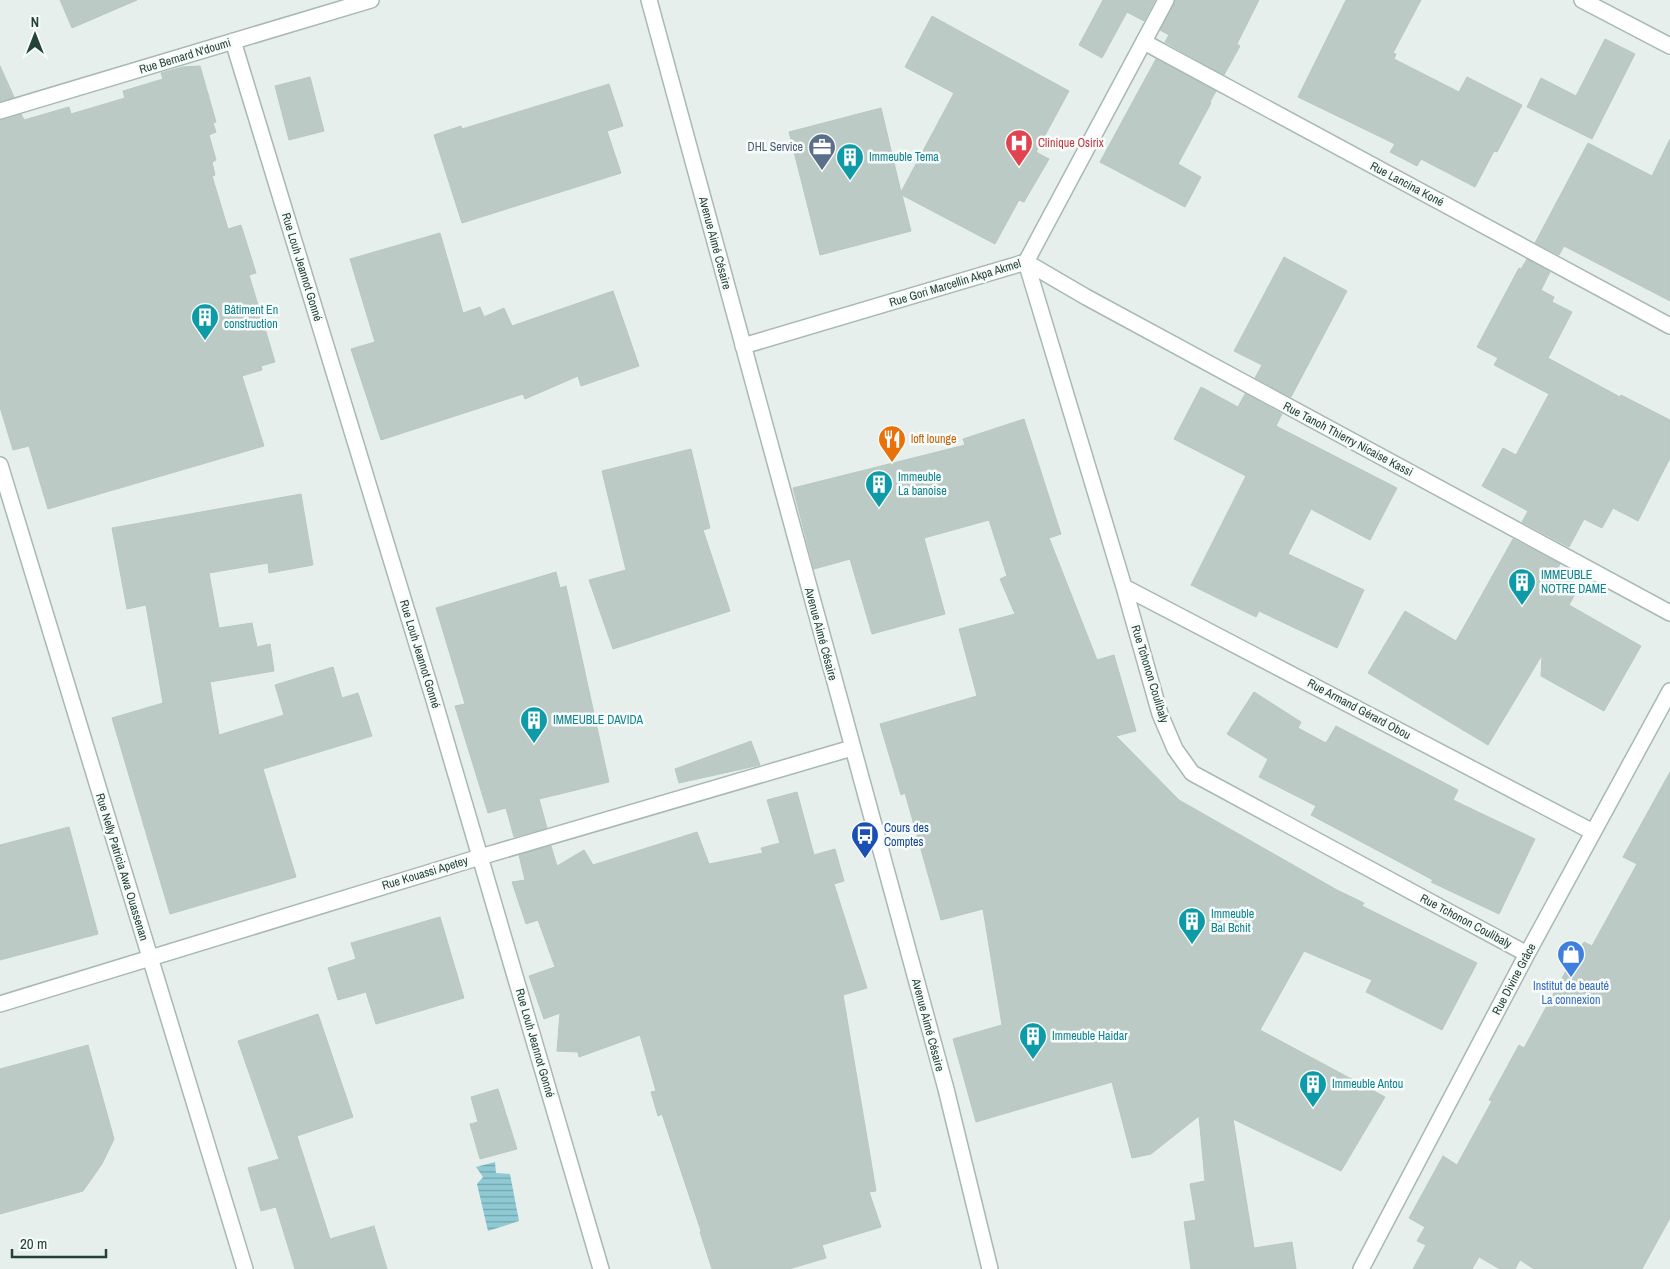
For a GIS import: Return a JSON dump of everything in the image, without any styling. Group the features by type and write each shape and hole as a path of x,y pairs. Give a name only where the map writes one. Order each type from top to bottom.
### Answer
{"street":[{"name":"Rue Bernard N'doumi","path":"0,111 371,0"},
{"name":"Avenue Aimé Césaire","path":"650,0 946,1089 990,1269"},
{"name":"Rue Gori Marcellin Akpa Akmel","path":"743,346 1026,262 1166,0"},
{"path":"1582,0 1670,46"},
{"name":"Rue Louh Jeannot Gonné","path":"233,41 480,857 601,1269"},
{"name":"Rue Lancina Koné","path":"1144,42 1670,326"},
{"name":"Rue Tchonon Coulibaly","path":"1026,262 1124,587 1160,714 1175,749 1192,773 1527,954"},
{"name":"Rue Tanoh Thierry Nicaise Kassi","path":"1026,262 1086,298 1670,613"},
{"name":"Rue Nelly Patricia Awa Ouassenan","path":"0,465 244,1269"},
{"name":"Rue Armand Gérard Obou","path":"1124,587 1594,832"},
{"name":"Rue Divine Grâce","path":"1361,1269 1527,954 1670,691"},
{"name":"Rue Kouassi Apetey","path":"0,1004 480,857 852,748"}],"water":[{"path":"495,1162 496,1173 510,1174 519,1221 488,1231 477,1184 483,1177 476,1167"}],"building":[{"path":"60,0 137,0 72,28"},
{"path":"1103,0 1155,0 1144,21 1127,12 1102,58 1079,45"},
{"path":"1175,0 1259,0 1237,44 1240,46 1224,75 1165,42 1169,35 1160,30"},
{"path":"1346,0 1421,0 1393,53 1396,54 1394,59 1459,92 1467,77 1522,105 1497,152 1494,151 1475,187 1421,159 1417,166 1390,152 1395,144 1298,97"},
{"path":"932,16 1069,91 1036,152 1049,159 1024,202 1019,200 995,244 902,195 911,231 820,255 789,132 881,108 901,192 954,93 905,67"},
{"path":"1605,39 1635,54 1592,139 1527,107 1541,78 1576,96"},
{"path":"1156,59 1216,91 1178,164 1201,177 1185,207 1100,162"},
{"path":"0,66 14,97 0,101"},
{"path":"200,66 216,122 213,123 216,132 209,135 216,160 212,162 215,175 212,176 228,229 241,225 256,273 249,275 275,362 261,366 262,370 242,376 264,446 48,509 29,446 13,450 0,407 0,120 21,114 24,120 69,107 71,114 125,98 123,91 163,79 161,73 183,67"},
{"path":"310,77 324,131 289,140 275,86"},
{"path":"609,84 623,126 607,131 621,173 462,223 434,135 461,126 462,129"},
{"path":"1670,139 1670,301 1564,246 1559,255 1535,243 1588,143 1652,176"},
{"path":"440,233 463,313 480,307 484,317 504,308 512,326 613,291 639,366 581,386 578,376 525,399 523,394 381,440 351,349 375,342 350,259"},
{"path":"1284,257 1347,291 1291,397 1255,378 1262,365 1234,351"},
{"path":"1527,259 1550,272 1541,290 1554,297 1552,302 1572,312 1548,358 1620,397 1621,395 1670,420 1670,458 1638,521 1613,508 1602,528 1584,519 1569,547 1522,522 1528,511 1482,486 1503,448 1516,455 1549,394 1494,365 1498,358 1477,347 1519,268 1521,269"},
{"path":"1201,387 1238,407 1245,394 1282,414 1276,426 1397,488 1370,540 1311,509 1288,554 1364,590 1337,648 1259,611 1256,617 1191,585 1246,476 1174,439"},
{"path":"1024,419 1061,534 1049,538 1097,660 1114,655 1136,731 1116,736 1179,800 1337,890 1364,903 1362,906 1477,963 1442,1030 1366,992 1372,980 1304,951 1260,1030 1385,1097 1341,1171 1233,1119 1254,1248 1292,1242 1296,1269 1191,1269 1184,1222 1196,1220 1190,1184 1205,1181 1199,1116 1151,1154 1132,1158 1112,1082 976,1122 953,1039 1002,1025 983,909 941,920 905,793 901,795 880,724 977,696 959,629 1015,614 1000,579 1007,576 989,520 924,538 945,614 872,634 850,559 814,569 793,488 965,445 963,439"},
{"path":"691,449 710,528 703,530 730,611 613,649 589,580 626,570 602,471"},
{"path":"301,494 313,565 269,573 268,563 209,573 219,628 252,623 257,647 270,644 274,671 210,682 219,735 284,715 275,685 333,667 342,698 358,693 372,736 263,769 296,877 170,914 112,718 163,703 146,605 127,609 112,528"},
{"path":"1513,539 1560,564 1556,572 1580,585 1569,605 1641,646 1604,711 1541,676 1542,655 1488,745 1368,673 1405,611 1456,641"},
{"path":"556,572 560,588 566,586 609,782 539,799 547,828 514,837 506,808 488,813 455,706 465,704 436,608"},
{"path":"1254,692 1301,722 1298,728 1326,743 1336,726 1458,790 1453,800 1535,839 1499,914 1431,882 1433,880 1311,815 1316,806 1259,777 1268,759 1227,734"},
{"path":"751,741 760,765 679,783 675,769"},
{"path":"1670,772 1670,1218 1642,1269 1534,1269 1520,1260 1515,1269 1500,1269 1479,1257 1472,1269 1413,1269 1426,1245 1417,1241 1425,1227 1409,1218 1443,1156 1457,1165 1492,1101 1489,1100 1519,1045 1524,1048 1574,956 1584,942 1592,946 1637,864 1623,857"},
{"path":"797,792 814,855 835,849 844,881 834,884 867,988 843,995 876,1191 869,1192 881,1227 822,1245 826,1258 789,1269 712,1269 662,1114 658,1116 651,1092 656,1091 640,1035 579,1057 578,1052 557,1051 560,1013 544,1019 529,976 555,967 538,920 526,924 512,882 525,880 519,855 551,846 557,866 584,850 593,865 697,832 709,864 763,853 761,848 780,843 767,800"},
{"path":"69,827 98,934 0,960 0,845"},
{"path":"440,917 464,998 376,1024 366,992 338,1000 328,968 356,959 351,943"},
{"path":"318,1014 353,1117 297,1136 330,1239 374,1226 387,1269 295,1269 276,1207 261,1211 248,1168 279,1159 238,1041"},
{"path":"88,1045 114,1139 102,1164 83,1191 0,1214 0,1069"},
{"path":"498,1089 517,1149 480,1159 470,1124 478,1122 471,1097"}],"place":[{"name":"Clinique Osirix","path":"1019,167"},
{"name":"DHL Service","path":"822,171"},
{"name":"Immeuble Tema","path":"850,181"},
{"name":"Bâtiment En construction","path":"205,341"},
{"name":"loft lounge","path":"892,463"},
{"name":"Immeuble La banoise","path":"879,508"},
{"name":"IMMEUBLE NOTRE DAME","path":"1522,606"},
{"name":"IMMEUBLE DAVIDA","path":"534,744"},
{"name":"Cours des Comptes","path":"865,859"},
{"name":"Immeuble Bal Bchit","path":"1192,945"},
{"name":"Institut de beauté La connexion","path":"1571,978"},
{"name":"Immeuble Haidar","path":"1033,1060"},
{"name":"Immeuble Antou","path":"1313,1108"}]}
